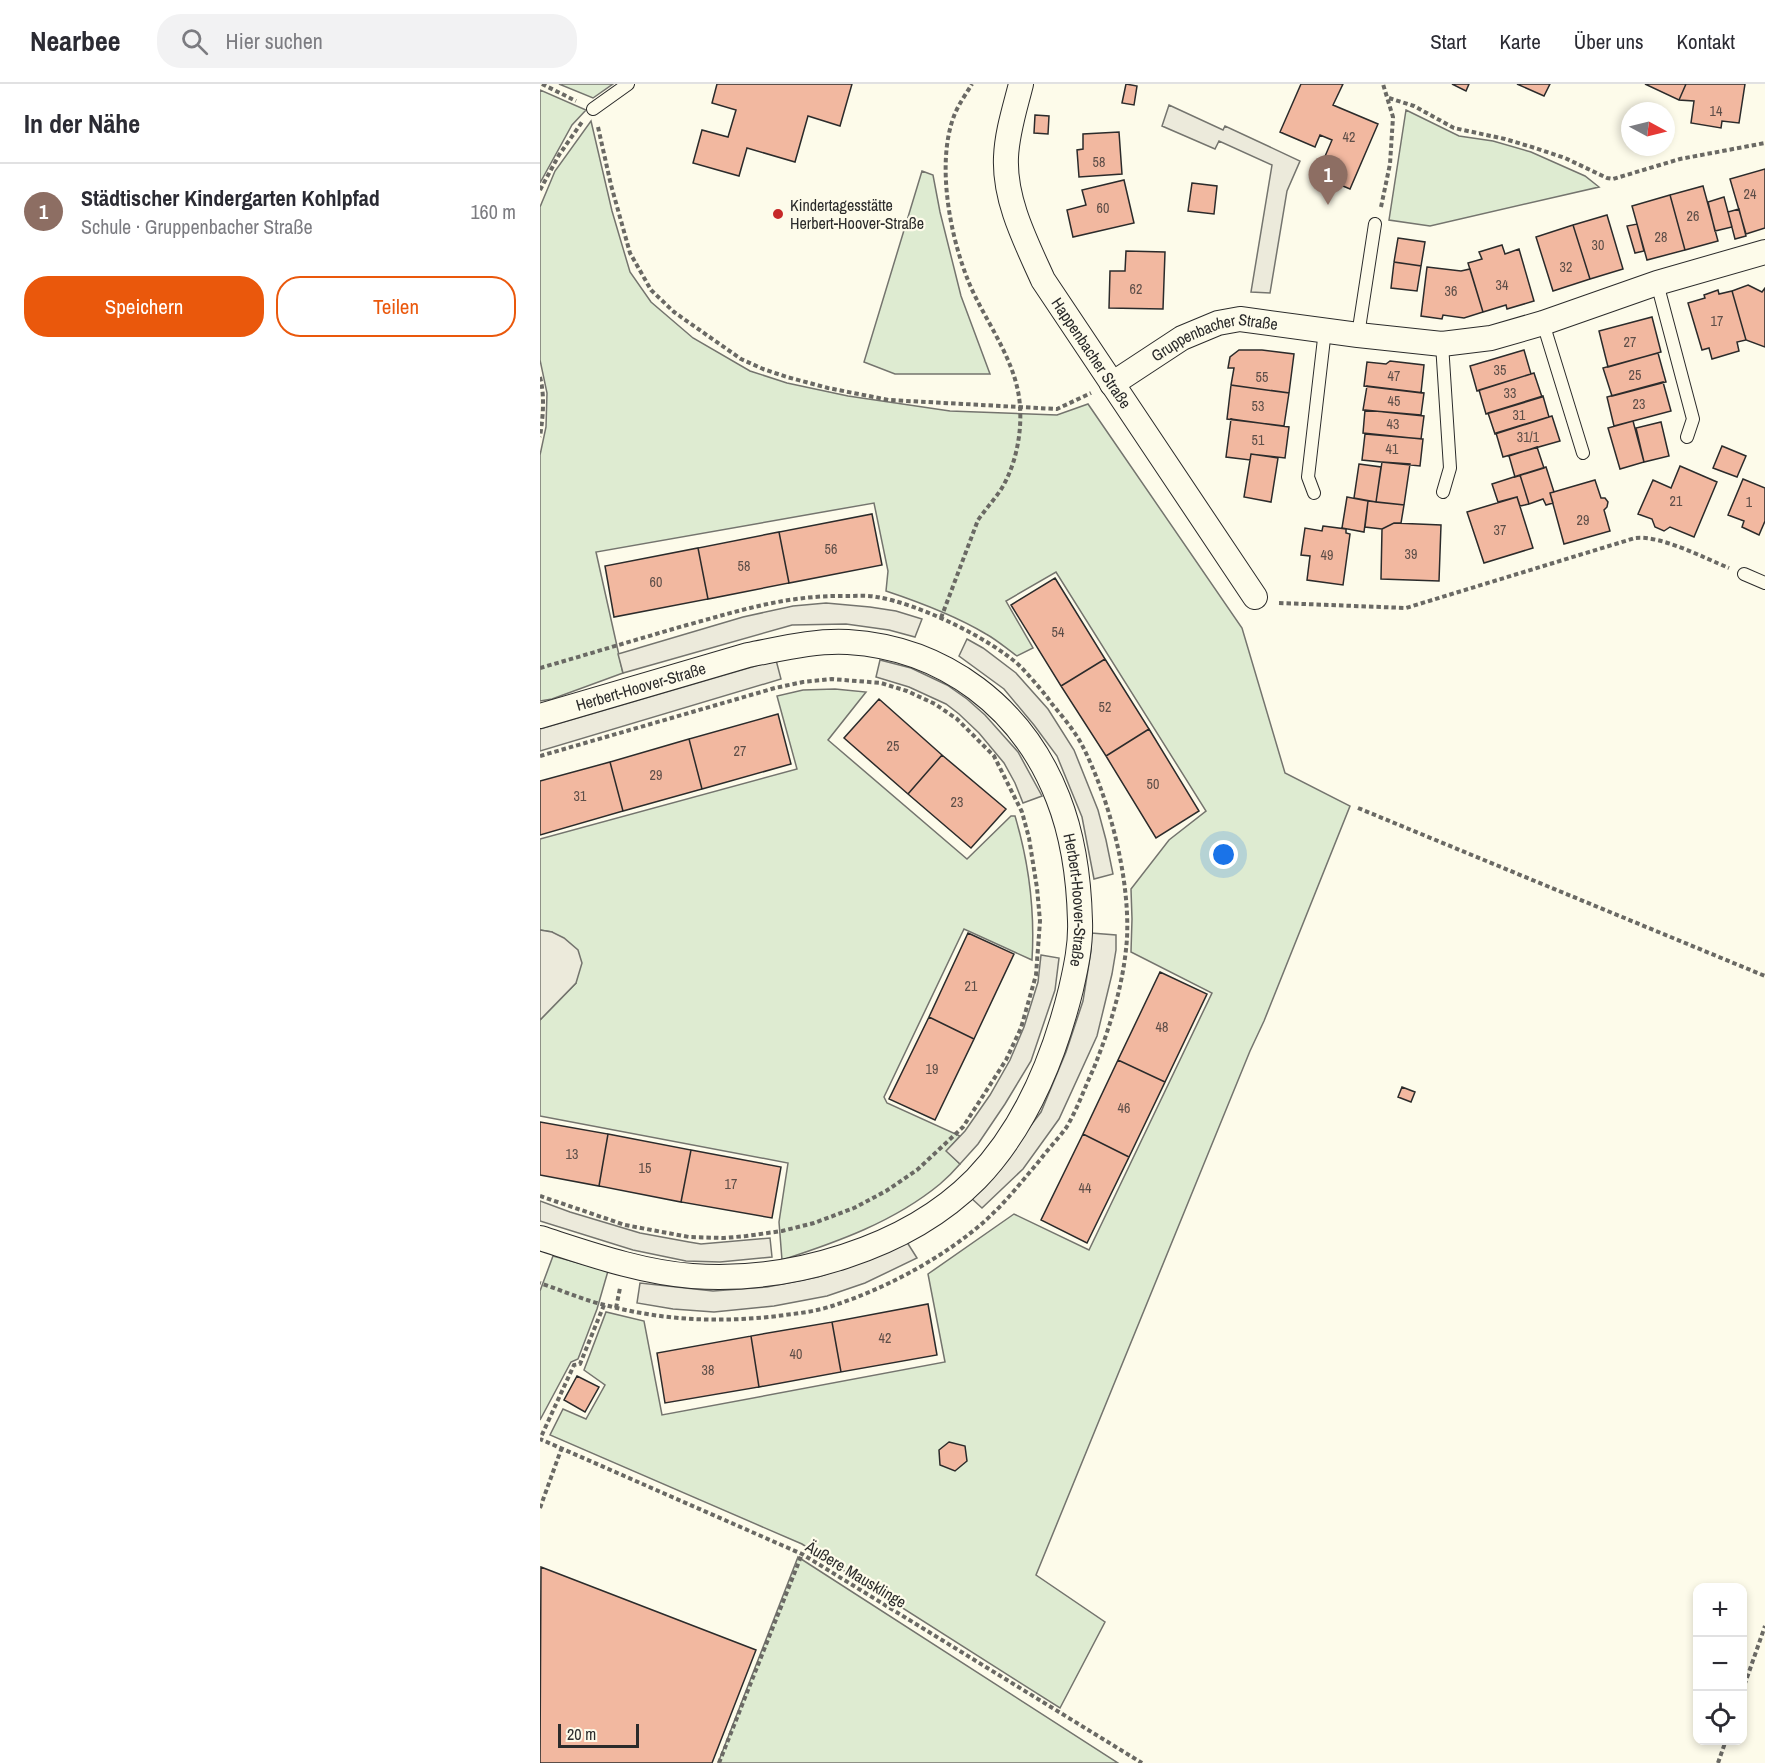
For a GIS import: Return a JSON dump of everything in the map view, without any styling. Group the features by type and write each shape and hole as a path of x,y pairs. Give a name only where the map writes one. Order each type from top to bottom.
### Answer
{"street":[{"name":"Happenbacher Straße","path":"1022,84 1011,123 1006,157 1008,185 1020,230 1043,280 1255,597"},
{"name":"Gruppenbacher Straße","path":"1112,384 1182,338 1218,323 1240,319 1442,344 1491,338 1543,323 1657,284 1765,252"},
{"name":"Herbert-Hoover-Straße","path":"540,716 727,661 820,643 846,642 900,651 924,659 971,684 991,700 1012,720 1046,770 1067,825 1075,863 1080,922 1075,970 1063,1019 1046,1068 1027,1109 978,1177 949,1202 910,1227 881,1243 819,1264 774,1272 730,1276 695,1276 662,1272 626,1264 540,1238"}],"lane":[{"path":"593,109 628,84"},
{"path":"1358,335 1375,224"},
{"path":"1657,284 1693,419 1687,437"},
{"path":"1543,323 1583,453"},
{"path":"1314,493 1308,477 1325,330"},
{"path":"1442,344 1450,468 1443,492"},
{"path":"1744,574 1765,583"}],"path":[{"path":"542,84 593,109 630,253 651,290 700,332 748,363 828,388 889,400 1020,408 1057,409 1112,384"},
{"path":"941,618 978,520 1008,476 1018,440 1020,408 1009,362 963,271 949,216 946,157 949,134 954,116 972,84"},
{"path":"1375,224 1390,164 1393,117 1383,84"},
{"path":"1389,98 1414,106 1454,128 1535,148 1613,179 1680,159 1765,143"},
{"path":"540,190 560,155 593,109"},
{"path":"540,377 543,407 540,437"},
{"path":"1255,597 1283,604 1406,608 1643,537 1663,542 1744,574"},
{"path":"540,668 756,606 794,598 875,596 941,618 979,638 1018,665 1042,690 1080,742 1110,817 1122,872 1127,934 1115,1005 1105,1042 1065,1129 1017,1188 986,1220 952,1246 908,1273 830,1307 753,1320 717,1320 633,1312 604,1305 540,1283"},
{"path":"540,756 775,688 803,682 832,679 858,680 881,683 907,691 935,704 957,719 994,756 1022,812 1036,879 1040,921 1036,975 1021,1028 1006,1060 963,1127 917,1170 886,1191 854,1208 814,1223 782,1231 723,1238 689,1237 625,1225 540,1196"},
{"path":"1358,808 1765,976"},
{"path":"540,1439 574,1365 580,1364 604,1305"},
{"name":"Äußere Mausklinge","path":"540,1439 802,1554 1142,1763"},
{"path":"540,1508 562,1448"},
{"path":"719,1763 802,1554"},
{"path":"1743,1691 1765,1626"},
{"path":"1718,1763 1724,1745"}],"green space":[{"path":"559,84 613,84 593,98"},
{"path":"540,90 586,110 572,125 540,183"},
{"path":"1406,110 1459,136 1493,141 1531,152 1585,176 1599,187 1430,226 1389,220"},
{"path":"591,121 612,211 630,272 651,302 693,338 750,371 787,383 848,396 950,411 1057,415 1088,404 1242,628 1285,773 1350,806 1036,1575 1105,1622 1060,1708 802,1544 550,1435 563,1409 586,1419 605,1385 584,1370 606,1312 644,1321 662,1415 945,1362 928,1274 1014,1214 1089,1250 1212,993 1131,952 1131,889 1169,840 1206,811 1056,572 1006,601 1033,648 1017,656 990,636 962,621 886,591 888,571 874,503 596,552 623,673 552,699 540,701 540,455 546,427 547,393 540,360 540,207 555,171"},
{"path":"922,171 933,175 961,296 990,374 895,374 864,362"},
{"path":"835,689 866,692 828,740 967,859 1011,816 1015,816 1030,887 1033,923 1032,960 964,929 884,1097 887,1103 960,1136 947,1151 960,1164 943,1182 884,1220 844,1238 782,1260 779,1222 788,1163 540,1116 540,1020 576,983 552,932 540,930 540,839 797,769 777,696 803,690"},
{"path":"553,1256 608,1271 597,1309 578,1359 571,1362 540,1420 540,1291"},
{"path":"798,1557 1118,1763 718,1763"}],"shaded area":[{"path":"1169,105 1223,130 1225,126 1300,161 1287,191 1270,293 1251,292 1272,165 1219,141 1215,149 1162,126"},
{"path":"826,603 896,611 922,619 915,637 889,630 846,624 792,625 623,673 618,654 743,617 793,606"},
{"path":"967,639 1016,673 1048,709 1074,750 1098,810 1113,874 1094,879 1082,817 1057,756 1004,689 959,656"},
{"path":"776,660 781,679 540,751 540,729"},
{"path":"880,660 911,668 947,685 967,699 985,715 1018,752 1042,796 1023,803 1004,763 979,733 946,704 909,687 876,677"},
{"path":"540,930 552,932 564,938 578,950 582,963 576,983 540,1020"},
{"path":"1091,933 1116,935 1112,974 1097,1036 1059,1119 1023,1169 982,1208 970,1197 1008,1155 1041,1112 1066,1052 1083,1001 1091,951"},
{"path":"1041,955 1059,958 1055,990 1031,1061 978,1144 960,1164 946,1151 965,1131 990,1095 1010,1060 1024,1027 1038,982"},
{"path":"540,1201 640,1233 701,1244 770,1238 772,1257 720,1262 686,1261 633,1250 540,1221"},
{"path":"905,1239 917,1258 865,1283 827,1296 774,1306 714,1312 637,1303 640,1283 713,1291 767,1287 818,1277 853,1265"}],"building":[{"path":"717,84 852,84 840,126 808,116 795,162 747,148 739,176 693,163 702,130 728,137 736,110 712,103"},
{"path":"1126,84 1137,86 1134,105 1122,103"},
{"path":"1301,84 1343,84 1333,105 1378,124 1350,189 1317,175 1332,140 1320,135 1315,147 1280,132"},
{"path":"1452,84 1469,84 1466,91"},
{"path":"1517,84 1550,84 1544,96"},
{"path":"1645,84 1686,84 1679,100"},
{"path":"1686,84 1745,84 1739,123 1722,121 1721,128 1691,123 1694,101 1679,100"},
{"path":"1035,115 1049,116 1048,134 1034,133"},
{"path":"1119,132 1122,174 1079,177 1077,150 1083,149 1083,134"},
{"path":"1765,169 1765,228 1746,234 1730,179"},
{"path":"1124,180 1134,223 1073,237 1067,210 1086,205 1082,190"},
{"path":"1192,183 1217,186 1214,214 1188,211"},
{"path":"1703,186 1718,241 1685,250 1670,195"},
{"path":"1670,195 1685,250 1647,260 1632,206"},
{"path":"1724,197 1732,227 1715,231 1708,202"},
{"path":"1739,209 1746,236 1735,239 1728,212"},
{"path":"1607,215 1623,269 1590,279 1573,225"},
{"path":"1637,224 1644,251 1635,253 1627,226"},
{"path":"1573,225 1590,279 1553,291 1536,237"},
{"path":"1398,238 1425,242 1421,266 1394,262"},
{"path":"1502,245 1505,254 1519,249 1534,301 1507,309 1506,305 1483,312 1468,263 1482,259 1479,252"},
{"path":"1126,251 1165,252 1163,309 1109,308 1110,271 1125,271"},
{"path":"1394,262 1421,266 1417,291 1391,288"},
{"path":"1427,267 1461,271 1470,269 1483,312 1464,318 1443,315 1442,319 1421,316"},
{"path":"1748,285 1762,292 1765,288 1765,347 1746,340 1732,291"},
{"path":"1718,290 1719,294 1732,291 1746,340 1737,342 1739,351 1712,359 1709,348 1702,350 1688,303 1705,298 1704,295"},
{"path":"1652,317 1661,352 1608,367 1599,331"},
{"path":"1239,350 1294,354 1289,393 1231,385 1234,368 1228,368 1230,357"},
{"path":"1524,350 1531,374 1477,391 1470,366"},
{"path":"1658,353 1666,382 1612,396 1603,368"},
{"path":"1390,361 1424,365 1421,393 1364,386 1367,362 1386,364"},
{"path":"1534,373 1542,397 1486,414 1479,390"},
{"path":"1663,382 1671,411 1614,426 1607,397"},
{"path":"1231,385 1289,393 1284,426 1227,419"},
{"path":"1367,386 1424,393 1421,415 1363,410"},
{"path":"1543,396 1549,417 1495,434 1488,413"},
{"path":"1365,410 1424,416 1421,439 1363,433"},
{"path":"1552,416 1560,441 1503,457 1496,433"},
{"path":"1231,419 1289,427 1285,458 1251,454 1250,460 1226,457"},
{"path":"1633,421 1644,462 1620,469 1608,428"},
{"path":"1661,422 1669,456 1644,462 1636,428"},
{"path":"1365,434 1423,439 1420,466 1362,460"},
{"path":"1722,446 1746,456 1737,477 1713,468"},
{"path":"1537,447 1544,468 1515,477 1509,456"},
{"path":"1251,454 1278,458 1271,502 1244,497"},
{"path":"1382,462 1410,464 1404,505 1376,502"},
{"path":"1359,464 1381,467 1376,502 1354,498"},
{"path":"1680,466 1717,482 1694,537 1670,527 1664,531 1655,527 1652,519 1638,514 1653,480 1671,488"},
{"path":"1546,467 1554,492 1550,493 1553,503 1546,505 1543,499 1529,504 1520,475"},
{"path":"1520,475 1529,504 1520,506 1517,497 1498,502 1492,484"},
{"path":"1743,479 1765,488 1765,521 1759,535 1742,527 1744,521 1728,515"},
{"path":"1595,480 1601,498 1605,498 1608,502 1604,510 1610,531 1564,544 1550,493"},
{"path":"1347,497 1368,501 1364,532 1342,528"},
{"path":"1517,497 1533,548 1484,563 1467,512"},
{"path":"1368,501 1404,505 1401,523 1394,523 1382,529 1365,527"},
{"path":"872,514 882,565 789,583 779,532"},
{"path":"1394,523 1441,525 1439,581 1381,579 1382,529"},
{"path":"1323,526 1346,529 1346,533 1350,534 1343,585 1307,580 1310,556 1301,555 1305,528 1322,531"},
{"path":"779,532 789,583 708,599 698,548"},
{"path":"698,548 708,599 614,617 605,566"},
{"path":"1055,578 1105,659 1061,686 1011,605"},
{"path":"1105,659 1149,729 1106,756 1061,686"},
{"path":"879,699 942,755 908,794 844,738"},
{"path":"778,714 791,764 702,789 689,739"},
{"path":"1149,729 1199,811 1156,838 1106,756"},
{"path":"689,739 702,789 623,811 610,762"},
{"path":"942,755 1006,809 971,848 908,794"},
{"path":"610,762 623,811 540,835 540,781"},
{"path":"968,933 1014,954 974,1039 929,1017"},
{"path":"1160,972 1207,994 1165,1082 1118,1060"},
{"path":"929,1017 974,1039 935,1120 889,1099"},
{"path":"1118,1060 1165,1082 1129,1157 1083,1134"},
{"path":"1402,1087 1415,1092 1411,1102 1398,1097"},
{"path":"540,1122 608,1134 599,1186 540,1175"},
{"path":"608,1134 691,1150 681,1202 599,1186"},
{"path":"1083,1134 1129,1157 1087,1243 1041,1220"},
{"path":"691,1150 781,1167 772,1218 681,1202"},
{"path":"928,1304 937,1355 841,1372 832,1322"},
{"path":"832,1322 841,1372 759,1387 751,1336"},
{"path":"751,1336 759,1387 665,1403 657,1353"},
{"path":"577,1376 599,1387 585,1412 564,1400"},
{"path":"949,1442 965,1446 967,1461 955,1471 940,1465 939,1450"},
{"path":"541,1567 756,1650 712,1763 540,1763"}],"place":[{"name":"Städtischer Kindergarten Kohlpfad","path":"1328,205"},
{"name":"Kindertagesstätte Herbert-Hoover-Straße","path":"778,214"}]}
